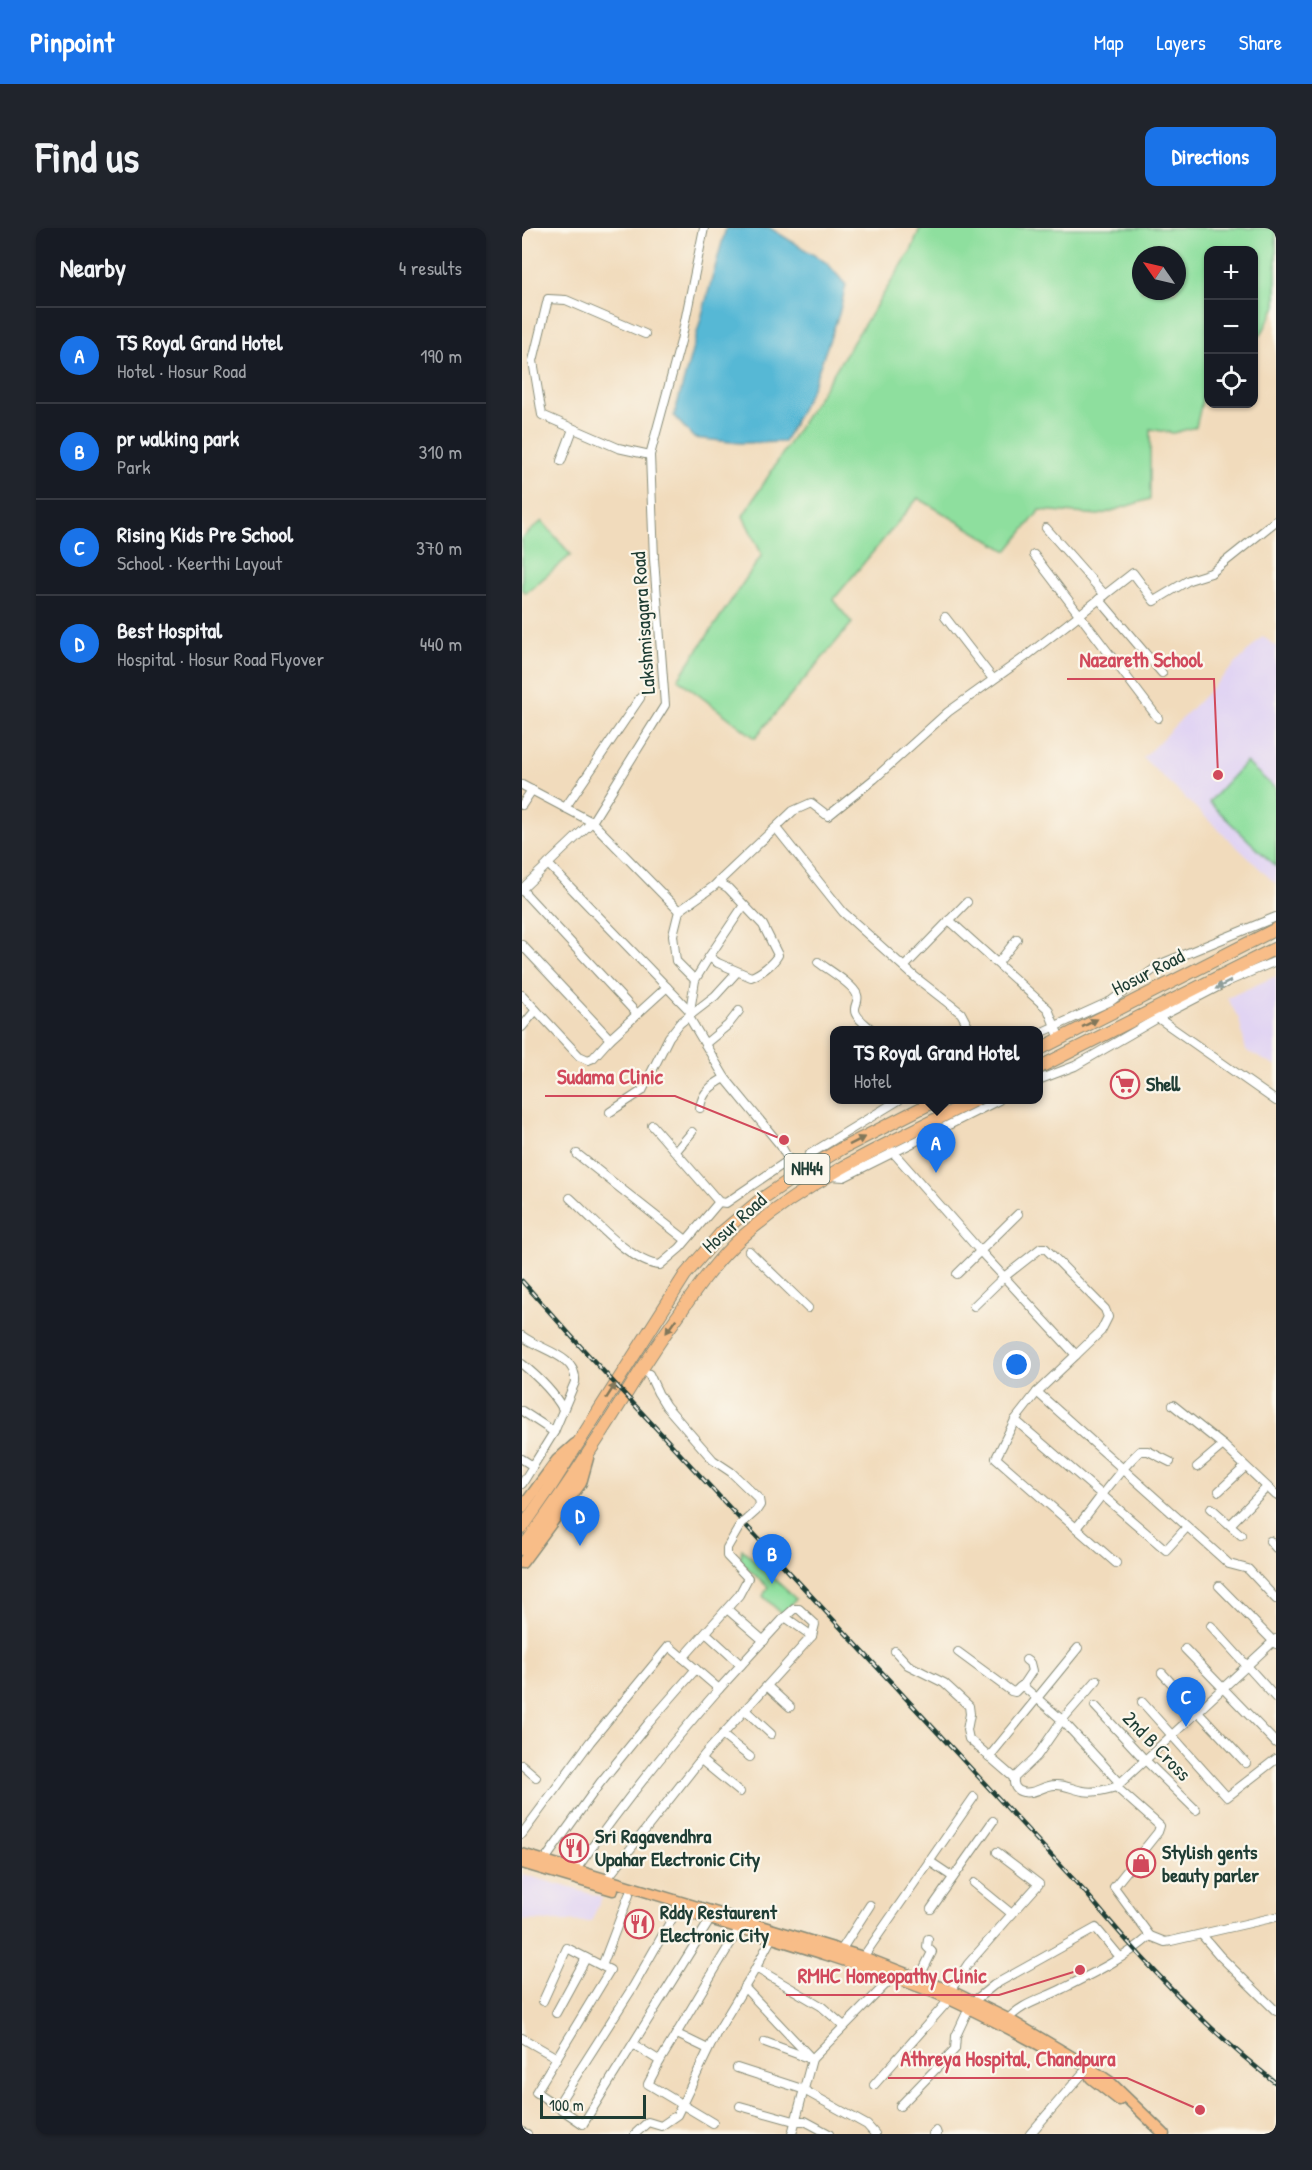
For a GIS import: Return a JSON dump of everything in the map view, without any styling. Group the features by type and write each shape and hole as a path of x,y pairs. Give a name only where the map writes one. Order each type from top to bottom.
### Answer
{"highway":[{"name":"Hosur Road","path":"1043,1048 1276,929"},
{"name":"Hosur Road","path":"1043,1065 1276,948"},
{"name":"Hosur Road","path":"579,1440 685,1275 722,1232 797,1175 841,1149 930,1104"},
{"name":"Hosur Road","path":"589,1452 641,1370 705,1278 740,1239 772,1212 829,1176 967,1104"},
{"name":"NH44","path":"522,1550 556,1489 579,1440"},
{"name":"NH44","path":"522,1528 589,1452"}],"main road":[{"path":"522,1508 557,1460 579,1440"},
{"path":"522,1563 581,1483 589,1452"},
{"path":"522,1854 838,1955 892,1978 949,1995"},
{"path":"522,1863 771,1939 838,1955 863,1958 919,1978 1078,2061 1110,2082 1164,2134"},
{"path":"1006,2022 1084,2072 1131,2110 1153,2134"}],"street":[{"name":"Lakshmisagara Road","path":"522,890 592,822 665,705 654,559 650,455 681,341 704,228"},
{"path":"645,334 566,300 548,298 533,361 542,416 618,448 650,455"},
{"path":"561,461 573,429"},
{"path":"695,980 676,961 673,935 679,911 718,882 793,811 811,804 828,816 874,779 948,712 1133,573 1154,601 1175,587 1211,573 1276,520"},
{"path":"1046,528 1162,673"},
{"path":"1034,555 1158,718"},
{"path":"945,617 993,680"},
{"path":"565,808 640,698"},
{"path":"522,785 592,822 679,911"},
{"path":"522,805 532,790"},
{"path":"776,828 843,912 904,967 961,1012 968,1026"},
{"path":"548,864 667,987 690,1014 725,1078 782,1146 797,1175"},
{"path":"709,957 736,972 751,977 776,959 778,955 765,928 728,888 718,882"},
{"path":"522,890 637,1014"},
{"path":"904,967 967,902"},
{"path":"690,1014 695,980 744,905"},
{"path":"1043,1032 1114,999 1161,964 1276,917"},
{"path":"949,920 1048,1009 1060,1039"},
{"path":"998,963 1017,939"},
{"path":"522,945 610,1040"},
{"path":"1043,1078 1075,1066 1158,1018 1229,981 1276,961"},
{"path":"818,962 853,988 858,1000 855,1013 868,1026"},
{"path":"610,1112 642,1091 669,1037 680,1023 715,996 736,972"},
{"path":"522,995 579,1056 588,1060 593,1058 667,987"},
{"path":"522,1027 536,1010"},
{"path":"705,1044 728,1025 739,1011"},
{"path":"1158,1018 1276,1101"},
{"path":"700,1108 701,1099 708,1089 725,1078"},
{"path":"797,1175 810,1154 892,1104"},
{"path":"829,1176 844,1177 991,1104"},
{"path":"652,1125 719,1202 726,1203 789,1160"},
{"path":"676,1151 692,1132"},
{"path":"892,1152 1076,1355"},
{"path":"577,1154 686,1240"},
{"path":"570,1198 632,1255 660,1265 686,1240 719,1202"},
{"path":"957,1274 1018,1214"},
{"path":"974,1306 1004,1277 1041,1248 1045,1248 1105,1309 1108,1317 1107,1323 1037,1392 1015,1420 996,1458 1116,1563"},
{"path":"749,1251 808,1308"},
{"path":"522,1336 544,1350 559,1355 571,1365 576,1374 575,1382 554,1432 522,1484"},
{"path":"522,1364 543,1382 563,1409"},
{"path":"641,1370 650,1374 666,1406 713,1460 732,1472 759,1499 760,1505 744,1521 727,1548 727,1556 748,1578 739,1595 683,1658"},
{"path":"1037,1392 1229,1564 1248,1569 1276,1599"},
{"path":"1173,1406 1223,1445 1276,1495"},
{"path":"522,1411 554,1432"},
{"path":"1015,1420 1166,1550 1187,1527"},
{"path":"1197,1467 1223,1445"},
{"path":"1076,1528 1103,1495 1121,1468 1140,1451 1148,1451 1170,1462"},
{"path":"522,1459 532,1466"},
{"path":"1219,1491 1245,1467"},
{"path":"1230,1525 1267,1487"},
{"path":"1211,1508 1241,1535"},
{"path":"1097,1680 1062,1720 1037,1756 1014,1778 1013,1783 1017,1790 1031,1793 1045,1786 1055,1785 1095,1792 1118,1785 1275,1642 1219,1586"},
{"path":"727,1609 764,1641"},
{"path":"574,1870 670,1744 785,1617 794,1609 799,1609 815,1624 812,1636 722,1735 606,1880"},
{"path":"785,1617 812,1636"},
{"path":"1210,1626 1276,1698"},
{"path":"706,1633 741,1665"},
{"path":"522,1834 590,1742 669,1646 719,1689"},
{"path":"989,1757 1078,1648"},
{"path":"1185,1649 1276,1743"},
{"path":"895,1651 908,1665 944,1683 969,1706 967,1730 969,1739 1014,1778"},
{"path":"958,1652 1015,1692 1032,1671 1030,1663 1026,1660"},
{"path":"544,1861 600,1783 696,1669"},
{"path":"1162,1673 1246,1763"},
{"path":"767,1686 790,1707"},
{"path":"1022,1686 1039,1698 1062,1720 1118,1785 1160,1826 1158,1832 1114,1887 1150,1936 1158,1940 1171,1941 1276,1917"},
{"path":"1142,1702 1227,1797 1276,1760"},
{"name":"2nd B Cross","path":"1095,1706 1196,1810"},
{"path":"745,1710 771,1734"},
{"path":"722,1735 750,1757"},
{"path":"701,1760 740,1792"},
{"path":"522,1765 536,1777"},
{"path":"863,1958 974,1797"},
{"path":"931,1909 993,1821"},
{"path":"874,2085 949,1995 968,1964 1039,1884 997,1852"},
{"path":"930,1861 953,1877"},
{"path":"974,1883 1012,1914"},
{"path":"602,1966 629,1895"},
{"path":"838,1955 870,1905"},
{"path":"557,2106 633,1987 677,1910"},
{"path":"543,2001 567,1948 610,1970 536,2092 583,2124 710,1920"},
{"path":"900,2106 954,2049 956,2036 971,2005 994,1985 1096,1928 1120,1957"},
{"path":"713,2123 648,2084 740,1929"},
{"path":"1202,1935 1276,2011"},
{"path":"1006,2022 1016,2010 1062,1989 1120,1957 1150,1936"},
{"path":"635,2134 648,2122 661,2126 677,2115 708,2049 771,1939"},
{"path":"919,1978 932,1952 927,1947 928,1939"},
{"path":"556,2013 586,1958"},
{"path":"756,1968 821,2007 844,2026"},
{"path":"792,2134 802,2089 812,2059 892,1978"},
{"path":"744,1987 812,2059"},
{"path":"677,2034 708,2049"},
{"path":"522,2038 557,2058"},
{"path":"765,2042 812,2059"},
{"path":"633,2044 660,2061"},
{"path":"737,2068 802,2089 867,2125 875,2134"},
{"path":"1030,2134 1084,2072"},
{"path":"740,2106 794,2121 805,2121 829,2134"},
{"path":"522,2132 527,2134"}],"shaded area":[{"path":"1263,636 1276,647 1276,884 1143,758"},
{"path":"1276,976 1276,1066 1246,1051 1239,1019 1227,998"},
{"path":"522,1874 602,1897 591,1922 522,1920"}],"green space":[{"path":"920,228 1276,228 1276,306 1261,335 1258,334 1258,246 1204,246 1204,392 1196,427 1173,433 1150,429 1150,499 1099,515 1040,510 1007,551 918,498 833,600 852,623 755,738 678,679 762,555 743,516 912,249"},
{"path":"542,521 571,555 526,593 522,589 522,538"},
{"path":"1246,762 1276,789 1276,867 1209,802"},
{"path":"742,1549 796,1599 783,1615 763,1596 768,1587 740,1561"}],"water":[{"path":"726,228 770,228 827,263 846,285 839,314 812,388 784,442 740,443 694,438 674,416"}],"railway":[{"path":"522,1281 1086,1893 1152,1969 1224,2040 1276,2083"}],"place":[{"name":"Nazareth School","path":"1218,775"},
{"name":"Shell","path":"1125,1084"},
{"name":"Sudama Clinic","path":"784,1140"},
{"name":"TS Royal Grand Hotel","path":"936,1173"},
{"name":"Best Hospital","path":"580,1546"},
{"name":"pr walking park","path":"772,1584"},
{"name":"Rising Kids Pre School","path":"1186,1727"},
{"name":"Sri Ragavendhra Upahar Electronic City","path":"574,1848"},
{"name":"Stylish gents beauty parler","path":"1141,1863"},
{"name":"Rddy Restaurent Electronic City","path":"639,1924"},
{"name":"RMHC Homeopathy Clinic","path":"1080,1970"},
{"name":"Athreya Hospital, Chandpura","path":"1200,2110"}]}
